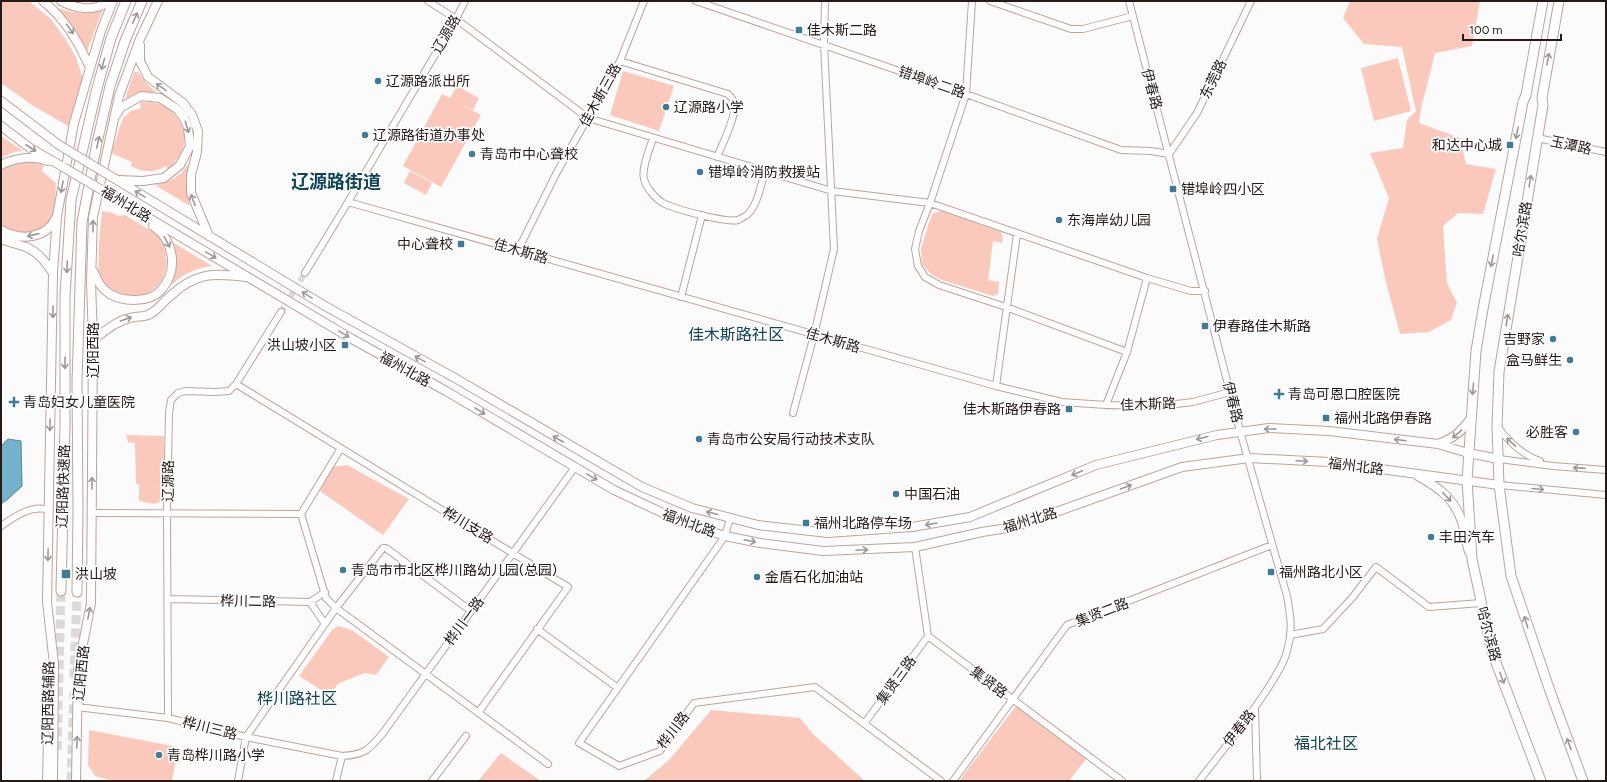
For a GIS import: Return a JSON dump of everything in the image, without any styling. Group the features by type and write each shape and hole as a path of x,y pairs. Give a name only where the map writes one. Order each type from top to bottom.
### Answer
{"highway":[{"name":"辽阳西路","path":"64,381 65,296 71,200 96,92 109,44 126,1"},
{"name":"辽阳西路","path":"77,382 82,222 97,143 110,86 125,41 142,1"},
{"name":"哈尔滨路","path":"1541,781 1492,652 1472,559 1467,480 1476,351 1543,1"},
{"name":"哈尔滨路","path":"1499,485 1497,426 1499,372 1543,104 1542,98 1559,1"},
{"name":"辽阳路快速路","path":"61,591 65,423 64,381"},
{"name":"辽阳路快速路","path":"77,382 77,592"},
{"path":"1499,485 1511,576 1514,587 1583,781"}],"main road":[{"path":"43,1 53,9 75,36 90,68"},
{"path":"61,1 80,9 104,5 109,1"},
{"name":"辽阳西路","path":"52,781 54,664 47,602 53,273 57,216 74,123 101,31 113,1"},
{"name":"辽阳西路","path":"76,781 78,669 91,603 93,217 119,96 140,39 158,1"},
{"path":"140,39 140,61 148,77 183,103 192,115 198,131 197,152 191,175 191,193 209,236"},
{"path":"114,118 120,108 141,96 160,98 177,109 184,118 188,128 190,146 180,165 164,178 143,181 116,180"},
{"name":"福州北路","path":"1,101 59,145 325,306 454,378 642,487 692,508 758,525 828,533 912,527 970,517 1096,465 1217,435 1269,428 1328,431 1438,444 1468,453 1499,459"},
{"name":"福州北路","path":"1,126 30,148 352,339 575,467 637,502 684,523 725,536 760,543 823,551 915,547 982,532 1014,527 1182,467 1249,458 1329,462 1499,485"},
{"path":"1,165 15,159 27,158 43,159 63,167"},
{"path":"92,265 97,282 110,294 126,300 146,299 161,290 172,271 171,250 161,231 117,199"},
{"path":"1,230 17,237 34,236 48,231 57,216"},
{"path":"1,239 27,247 48,264 53,273"},
{"path":"93,340 113,324 129,318 148,315 157,310 182,285 200,277 216,274 250,278"},
{"path":"1438,444 1451,440 1463,429 1471,418"},
{"path":"1416,474 1434,485 1452,502 1458,511 1472,559"},
{"name":"辽阳西路辅路","path":"47,781 50,625"}],"street":[{"path":"428,1 456,19 588,118 832,191 930,203 1147,278 1191,291 1205,292"},
{"name":"辽源路","path":"305,273 456,19 464,1"},
{"name":"佳木斯三路","path":"518,250 557,172 620,61 644,1"},
{"name":"错埠岭二路","path":"696,1 824,44 1121,150 1151,151 1169,154"},
{"path":"793,413 814,335 834,249 824,44 825,1"},
{"path":"972,1 966,94 930,203 919,231 915,250 918,266 925,277 939,285 1006,307 1127,352"},
{"path":"990,1 1071,29 1083,29 1133,16"},
{"name":"伊春路","path":"1129,1 1240,431 1249,458 1287,596 1290,618 1288,648 1282,667 1255,708 1199,781"},
{"name":"东莞路","path":"1169,154 1197,113 1251,1"},
{"path":"620,61 728,94 734,101 734,106 732,116 717,157"},
{"path":"653,138 644,170 644,179 648,188 663,203 726,220 738,220 748,214 756,200 765,171"},
{"name":"玉潭路","path":"1537,138 1606,152"},
{"name":"佳木斯路","path":"348,202 996,386 1062,402 1152,406 1193,402 1230,392"},
{"path":"681,297 702,214"},
{"path":"996,386 1017,234"},
{"path":"1106,405 1127,352 1147,278"},
{"path":"236,384 281,312"},
{"name":"辽源路","path":"168,718 167,512 169,413 171,400 178,393 185,391 229,391 236,384"},
{"name":"桦川支路","path":"236,384 568,587 478,713"},
{"path":"1497,426 1506,439 1520,451 1533,459 1553,466"},
{"path":"341,448 301,514 326,598 336,608 548,764"},
{"path":"1499,459 1553,466 1606,470"},
{"name":"桦川一路","path":"342,756 355,756 365,752 384,733 575,467"},
{"path":"1499,485 1606,495"},
{"path":"1,526 16,516 31,510 44,508 49,510"},
{"path":"92,512 301,514"},
{"name":"桦川路","path":"730,518 725,536 579,743 619,766 660,751 694,703 815,687 941,781"},
{"name":"集贤二路","path":"953,781 1067,626 1272,544"},
{"path":"915,547 928,636"},
{"path":"238,781 246,737 336,608 383,548 386,548 471,611"},
{"path":"1290,635 1323,629 1352,598 1376,567 1429,607 1481,603"},
{"path":"325,592 310,602 325,624"},
{"name":"桦川二路","path":"168,599 310,602"},
{"path":"537,630 618,688"},
{"name":"集贤路","path":"928,636 1122,781"},
{"name":"集贤三路","path":"864,724 928,636"},
{"name":"桦川三路","path":"77,707 168,718 246,737 342,756"},
{"path":"1255,708 1257,781"},
{"path":"432,781 466,736"},
{"path":"336,781 342,756"}],"shaded area":[{"path":"1,1 29,1 51,19 76,57 83,79 68,126 32,105 1,83"},
{"path":"1350,1 1480,1 1472,46 1435,53 1421,109 1419,123 1460,138 1466,164 1496,169 1483,214 1458,213 1443,226 1447,283 1457,303 1451,320 1429,332 1400,334 1386,282 1377,239 1389,198 1370,153 1403,148 1407,120 1416,111 1402,47 1364,44 1343,18"},
{"path":"52,6 77,13 103,9 86,54"},
{"path":"1398,58 1411,111 1374,121 1361,68"},
{"path":"623,71 674,86 659,131 610,115"},
{"path":"134,72 138,72 145,82 156,92 140,92 125,99"},
{"path":"457,86 479,98 473,110 455,101 481,115 441,187 403,166 442,94 450,98"},
{"path":"140,102 154,103 166,107 176,116 183,129 185,141 181,153 168,169 166,166 153,171 140,170 131,166 132,162 111,153 123,118 131,111 141,108"},
{"path":"1,136 23,151 14,152 1,158"},
{"path":"18,161 29,161 44,165 42,171 56,183 54,214 47,225 31,234 18,233 1,226 1,169 5,165 7,167"},
{"path":"190,162 186,184 190,206 155,185 175,178"},
{"path":"410,171 432,183 426,195 404,183"},
{"path":"102,211 113,213 118,216 125,215 158,237 165,252 166,269 159,284 153,290 145,294 127,296 109,289 101,281 99,275 98,258"},
{"path":"941,211 1001,232 1003,238 1002,243 993,241 988,280 999,282 998,294 993,296 942,280 932,275 922,264 921,248 932,214"},
{"path":"174,243 212,266 200,268 188,273 168,287 176,265"},
{"path":"126,435 164,436 165,495 160,502 154,504 139,501 139,484 136,484 135,443 128,442"},
{"path":"347,465 409,499 383,535 320,491 333,467"},
{"path":"338,626 352,630 389,657 376,675 365,673 339,683 329,695 299,676 332,630"},
{"path":"1016,706 1087,758 1069,781 959,781"},
{"path":"711,710 800,718 813,734 865,781 644,781 670,759"},
{"path":"89,730 178,747 172,781 113,781 95,776 88,765"},
{"path":"501,753 541,781 478,781"}],"water":[{"path":"8,439 21,441 22,486 1,504 1,446"}],"tunnel":[{"path":"281,312 305,273"},
{"path":"57,750 61,591"},
{"path":"74,678 77,592"},
{"path":"71,781 74,692"}],"place":[{"name":"佳木斯二路","path":"799,30"},
{"name":"辽源路派出所","path":"378,81"},
{"name":"辽源路小学","path":"666,107"},
{"name":"辽源路街道办事处","path":"365,135"},
{"name":"和达中心城","path":"1510,145"},
{"name":"青岛市中心聋校","path":"472,154"},
{"name":"错埠岭消防救援站","path":"700,172"},
{"name":"错埠岭四小区","path":"1173,189"},
{"name":"东海岸幼儿园","path":"1059,220"},
{"name":"中心聋校","path":"461,244"},
{"name":"伊春路佳木斯路","path":"1205,326"},
{"name":"吉野家","path":"1553,339"},
{"name":"洪山坡小区","path":"345,345"},
{"name":"盒马鲜生","path":"1570,360"},
{"name":"青岛可恩口腔医院","path":"1279,394"},
{"name":"青岛妇女儿童医院","path":"14,402"},
{"name":"佳木斯路伊春路","path":"1069,409"},
{"name":"福州北路伊春路","path":"1326,418"},
{"name":"必胜客","path":"1576,432"},
{"name":"青岛市公安局行动技术支队","path":"699,439"},
{"name":"中国石油","path":"896,494"},
{"name":"福州北路停车场","path":"806,523"},
{"name":"丰田汽车","path":"1431,537"},
{"name":"青岛市市北区桦川路幼儿园(总园)","path":"343,570"},
{"name":"福州路北小区","path":"1271,572"},
{"name":"洪山坡","path":"66,574"},
{"name":"金盾石化加油站","path":"757,577"},
{"name":"青岛桦川路小学","path":"159,755"}],"district":[{"name":"辽源路街道","path":"336,182"},
{"name":"佳木斯路社区","path":"736,334"},
{"name":"桦川路社区","path":"297,698"},
{"name":"福北社区","path":"1326,743"}]}
